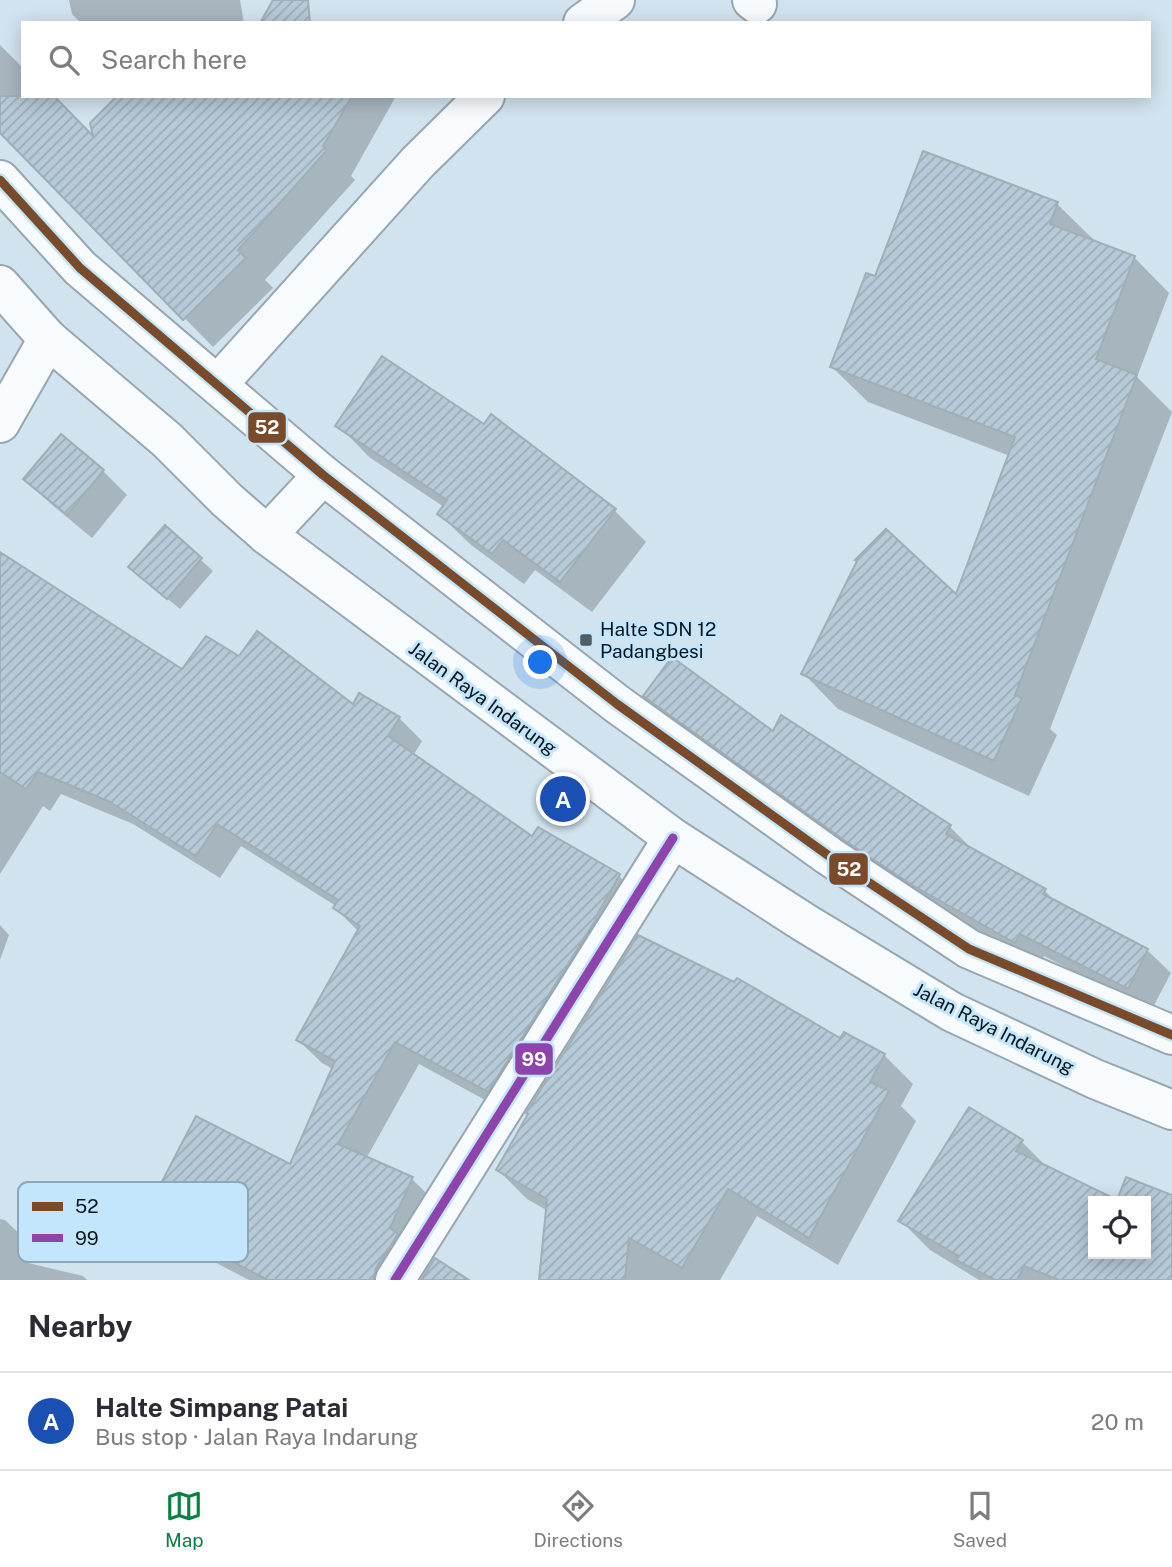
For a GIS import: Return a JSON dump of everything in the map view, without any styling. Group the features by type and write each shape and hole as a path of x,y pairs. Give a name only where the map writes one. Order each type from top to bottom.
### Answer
{"main road":[{"path":"586,21 615,0"},
{"path":"218,384 418,162 483,98"},
{"path":"0,180 80,268 323,475 617,704 839,863 970,949 1172,1035"},
{"name":"Jalan Raya Indarung","path":"0,285 48,338 167,440 227,500 267,535 673,838 805,923 952,1012 1096,1079 1172,1110"},
{"path":"0,423 48,338"},
{"path":"267,535 323,475"},
{"path":"395,1280 673,838"}],"building":[{"path":"273,0 308,0 310,21 261,21"},
{"path":"0,96 56,98 93,136 90,123 115,98 351,98 323,146 327,150 238,250 246,258 183,320 0,133"},
{"path":"923,151 1058,202 1050,224 1135,256 1096,359 1137,375 1015,695 1022,698 994,761 801,674 857,561 855,560 886,529 956,594 1015,437 830,367 866,273 875,276"},
{"path":"382,356 484,424 491,414 616,509 560,582 503,540 492,554 437,514 447,500 335,426"},
{"path":"61,434 104,470 67,515 23,479"},
{"path":"165,525 202,558 167,599 128,567"},
{"path":"0,552 182,669 206,636 239,656 257,631 353,704 359,693 400,717 388,736 532,836 538,827 620,874 598,916 488,1092 395,1042 338,1144 413,1177 390,1228 398,1234 376,1268 373,1280 268,1280 233,1262 248,1262 248,1182 162,1182 196,1116 290,1164 335,1061 296,1040 360,926 333,908 338,900 217,824 196,856 108,801 38,772 26,789 0,772"},
{"path":"672,657 773,731 781,715 951,825 946,834 1046,889 1043,894 1148,949 1128,989 1020,934 1015,943 912,885 841,838 643,696"},
{"path":"638,935 734,982 737,978 840,1038 844,1032 885,1054 870,1082 889,1091 809,1238 728,1189 682,1268 629,1238 625,1280 539,1280 547,1199 496,1170 528,1114 526,1113"},
{"path":"969,1107 1023,1140 1016,1151 1109,1196 1088,1196 1088,1259 1151,1259 1151,1196 1119,1196 1126,1177 1172,1195 1172,1280 1059,1280 1024,1266 1017,1280 995,1280 956,1260 959,1256 898,1221"},
{"path":"435,1258 469,1280 421,1280"}],"transit line":[{"name":"52","path":"0,180 80,268 323,475 617,704 829,856 969,949 1172,1035"},
{"name":"99","path":"395,1280 673,838"}],"place":[{"name":"Halte SDN 12 Padangbesi","path":"586,640"},
{"name":"Halte Simpang Patai","path":"563,799"}]}
